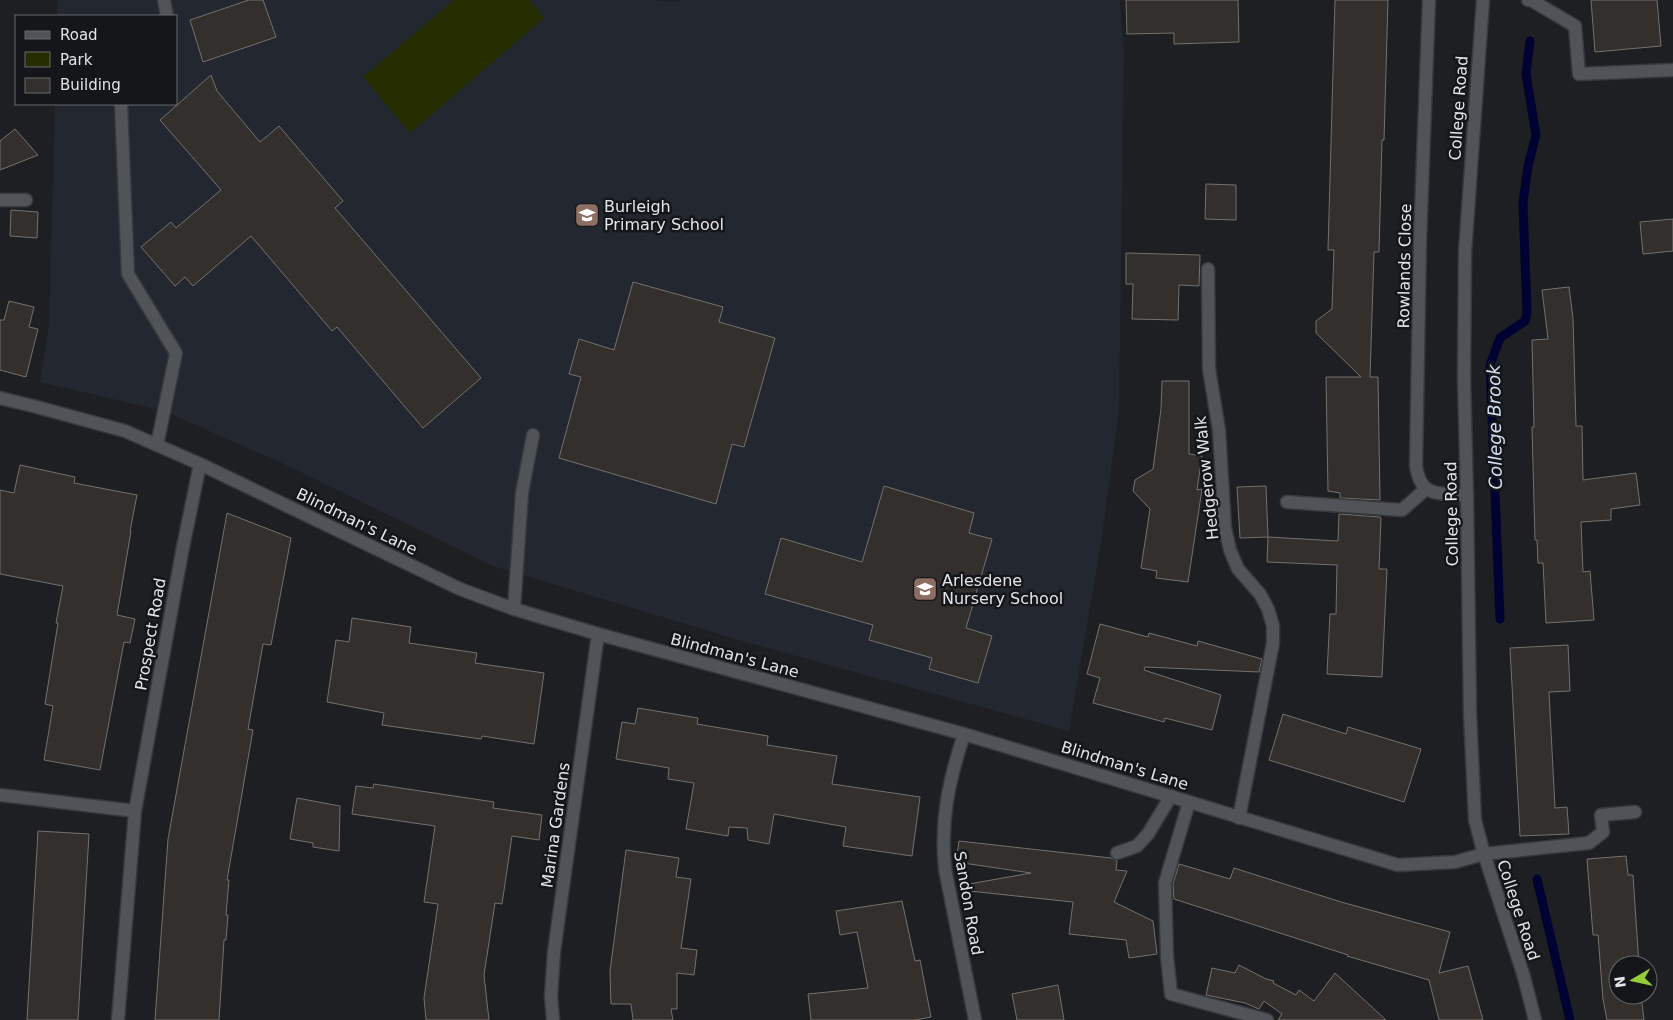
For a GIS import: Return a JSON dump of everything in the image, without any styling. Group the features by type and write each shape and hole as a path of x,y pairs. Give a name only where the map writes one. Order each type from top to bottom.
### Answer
{"street":[{"path":"164,0 167,15"},
{"name":"Rowlands Close","path":"1426,489 1421,484 1416,466 1420,240 1429,0"},
{"name":"College Road","path":"1483,0 1465,252 1464,379 1472,778 1475,820 1484,854 1524,977 1535,1020"},
{"path":"1528,0 1575,26 1579,74 1673,70"},
{"path":"121,105 128,274 176,353 157,445"},
{"path":"0,200 26,200"},
{"name":"Hedgerow Walk","path":"1208,269 1209,369 1219,430 1225,528 1238,568 1260,594 1268,609 1273,626 1273,643 1239,818"},
{"name":"Blindman's Lane","path":"0,398 124,431 200,464 460,589 514,608 598,634 964,734 1398,865 1455,862 1484,854 1589,843 1603,832 1601,815 1636,812"},
{"path":"514,608 522,494 533,435"},
{"name":"Prospect Road","path":"118,1020 135,811 200,464"},
{"path":"1287,502 1402,510 1426,489 1467,496"},
{"name":"Marina Gardens","path":"553,1020 551,996 554,952 598,634"},
{"name":"Sandon Road","path":"964,734 954,766 944,816 943,845 945,868 975,1020"},
{"path":"0,795 135,811"},
{"path":"1117,853 1137,846 1148,834 1172,796"},
{"path":"1189,802 1165,884 1167,956 1171,994 1267,1020"}],"shaded area":[{"name":"Burleigh Primary School","path":"58,0 653,0 673,2 684,0 1120,0 1124,54 1119,411 1102,537 1069,731 742,641 493,566 286,465 164,411 40,382 49,325 55,105 178,105 178,15 57,15"}],"green space":[{"path":"454,0 529,0 544,18 410,133 363,77"}],"building":[{"path":"249,0 263,0 276,37 203,62 190,20"},
{"path":"1126,0 1238,0 1239,42 1174,44 1174,33 1127,34"},
{"path":"1335,0 1388,0 1379,252 1374,252 1370,377 1378,377 1380,500 1340,498 1340,493 1328,491 1326,377 1361,377 1316,333 1316,321 1332,309 1334,250 1328,250"},
{"path":"1591,0 1657,0 1661,46 1595,52"},
{"path":"211,75 217,91 260,142 279,126 343,201 335,208 481,378 423,428 337,327 332,331 251,236 193,286 185,277 175,286 141,247 171,222 176,228 221,190 160,120"},
{"path":"15,129 38,155 0,170 0,141"},
{"path":"1206,184 1236,185 1236,220 1205,219"},
{"path":"11,210 38,212 37,238 10,236"},
{"path":"1673,219 1673,251 1643,254 1640,222"},
{"path":"1126,253 1200,255 1199,286 1179,285 1178,320 1132,319 1133,284 1126,284"},
{"path":"633,282 723,307 719,322 775,338 744,447 732,444 716,504 559,458 581,377 569,374 579,339 614,350"},
{"path":"1569,287 1573,318 1576,426 1582,426 1583,480 1636,473 1640,505 1611,509 1611,520 1581,522 1583,572 1590,571 1594,620 1546,623 1543,563 1538,563 1537,540 1535,540 1532,340 1548,339 1542,290"},
{"path":"9,301 34,307 29,327 38,329 26,377 0,370 0,320 4,320"},
{"path":"1162,381 1189,381 1189,454 1202,456 1197,490 1202,489 1188,582 1156,578 1157,571 1141,568 1150,509 1133,491 1135,480 1153,469 1161,409"},
{"path":"20,465 75,477 74,483 137,495 117,615 135,619 130,643 124,642 100,770 44,760 53,706 45,704 63,586 0,574 0,490 14,493"},
{"path":"884,486 974,513 969,533 992,539 966,628 992,636 978,683 929,669 932,658 869,640 873,625 765,594 781,538 862,562"},
{"path":"1266,486 1268,537 1240,538 1237,487"},
{"path":"227,513 291,538 271,645 263,644 248,729 253,730 227,880 229,880 226,915 228,915 226,940 224,940 219,1020 155,1020 168,839"},
{"path":"1339,514 1381,518 1379,569 1387,569 1382,677 1327,674 1330,614 1336,614 1337,565 1267,562 1268,537 1338,541"},
{"path":"352,618 411,627 409,643 477,653 475,663 544,673 534,744 482,736 481,739 382,725 384,713 327,702 336,640 349,642"},
{"path":"1100,624 1148,637 1149,633 1197,646 1198,641 1262,659 1259,672 1145,667 1144,670 1221,695 1212,730 1165,718 1164,722 1093,703 1100,678 1087,674"},
{"path":"1568,645 1570,691 1549,692 1555,808 1567,807 1569,834 1520,836 1510,648"},
{"path":"638,708 698,718 697,724 768,736 767,745 837,756 832,784 920,797 912,856 843,846 846,827 774,814 769,844 748,840 747,828 729,827 728,836 686,829 694,783 668,779 669,768 616,759 622,722 635,724"},
{"path":"1283,714 1346,734 1348,727 1421,749 1404,802 1269,760"},
{"path":"374,784 494,802 493,808 542,815 539,840 512,836 502,904 495,903 484,975 489,1020 426,1020 424,998 438,904 424,902 435,826 352,814 356,786 373,788"},
{"path":"297,798 340,806 339,851 313,847 313,843 290,839"},
{"path":"38,831 89,834 78,1020 27,1020"},
{"path":"959,841 1111,858 1117,861 1116,870 1127,871 1114,902 1153,921 1157,954 1129,958 1126,940 1069,934 1073,902 969,891 969,884 1031,873 956,862"},
{"path":"626,850 679,858 676,877 691,879 681,948 697,950 694,975 677,973 677,1009 671,1009 673,1020 633,1020 631,1004 611,1004 610,971"},
{"path":"1626,856 1628,875 1633,875 1638,955 1608,955 1608,1005 1642,1005 1644,1020 1607,1020 1603,999 1598,935 1593,935 1587,859"},
{"path":"1179,864 1230,879 1234,868 1341,902 1450,932 1439,973 1468,966 1483,1020 1439,1020 1429,980 1347,956 1174,899 1173,884"},
{"path":"902,901 915,961 920,960 931,1017 915,1020 811,1020 808,994 868,988 857,932 840,935 836,911"},
{"path":"1239,965 1266,979 1274,981 1273,983 1296,995 1299,990 1314,1001 1335,973 1386,1020 1278,1020 1282,1014 1264,1001 1259,1009 1245,1003 1206,995 1212,968 1235,973"},
{"path":"1058,985 1064,1020 1017,1020 1012,994"}],"waterway":[{"name":"College Brook","path":"1500,619 1490,365 1500,338 1525,321 1527,313 1523,203 1528,166 1536,135 1526,74 1530,41"},
{"name":"College Brook","path":"1537,879 1570,1020"}],"place":[{"name":"Burleigh Primary School","path":"587,215"},
{"name":"Arlesdene Nursery School","path":"925,589"}]}
